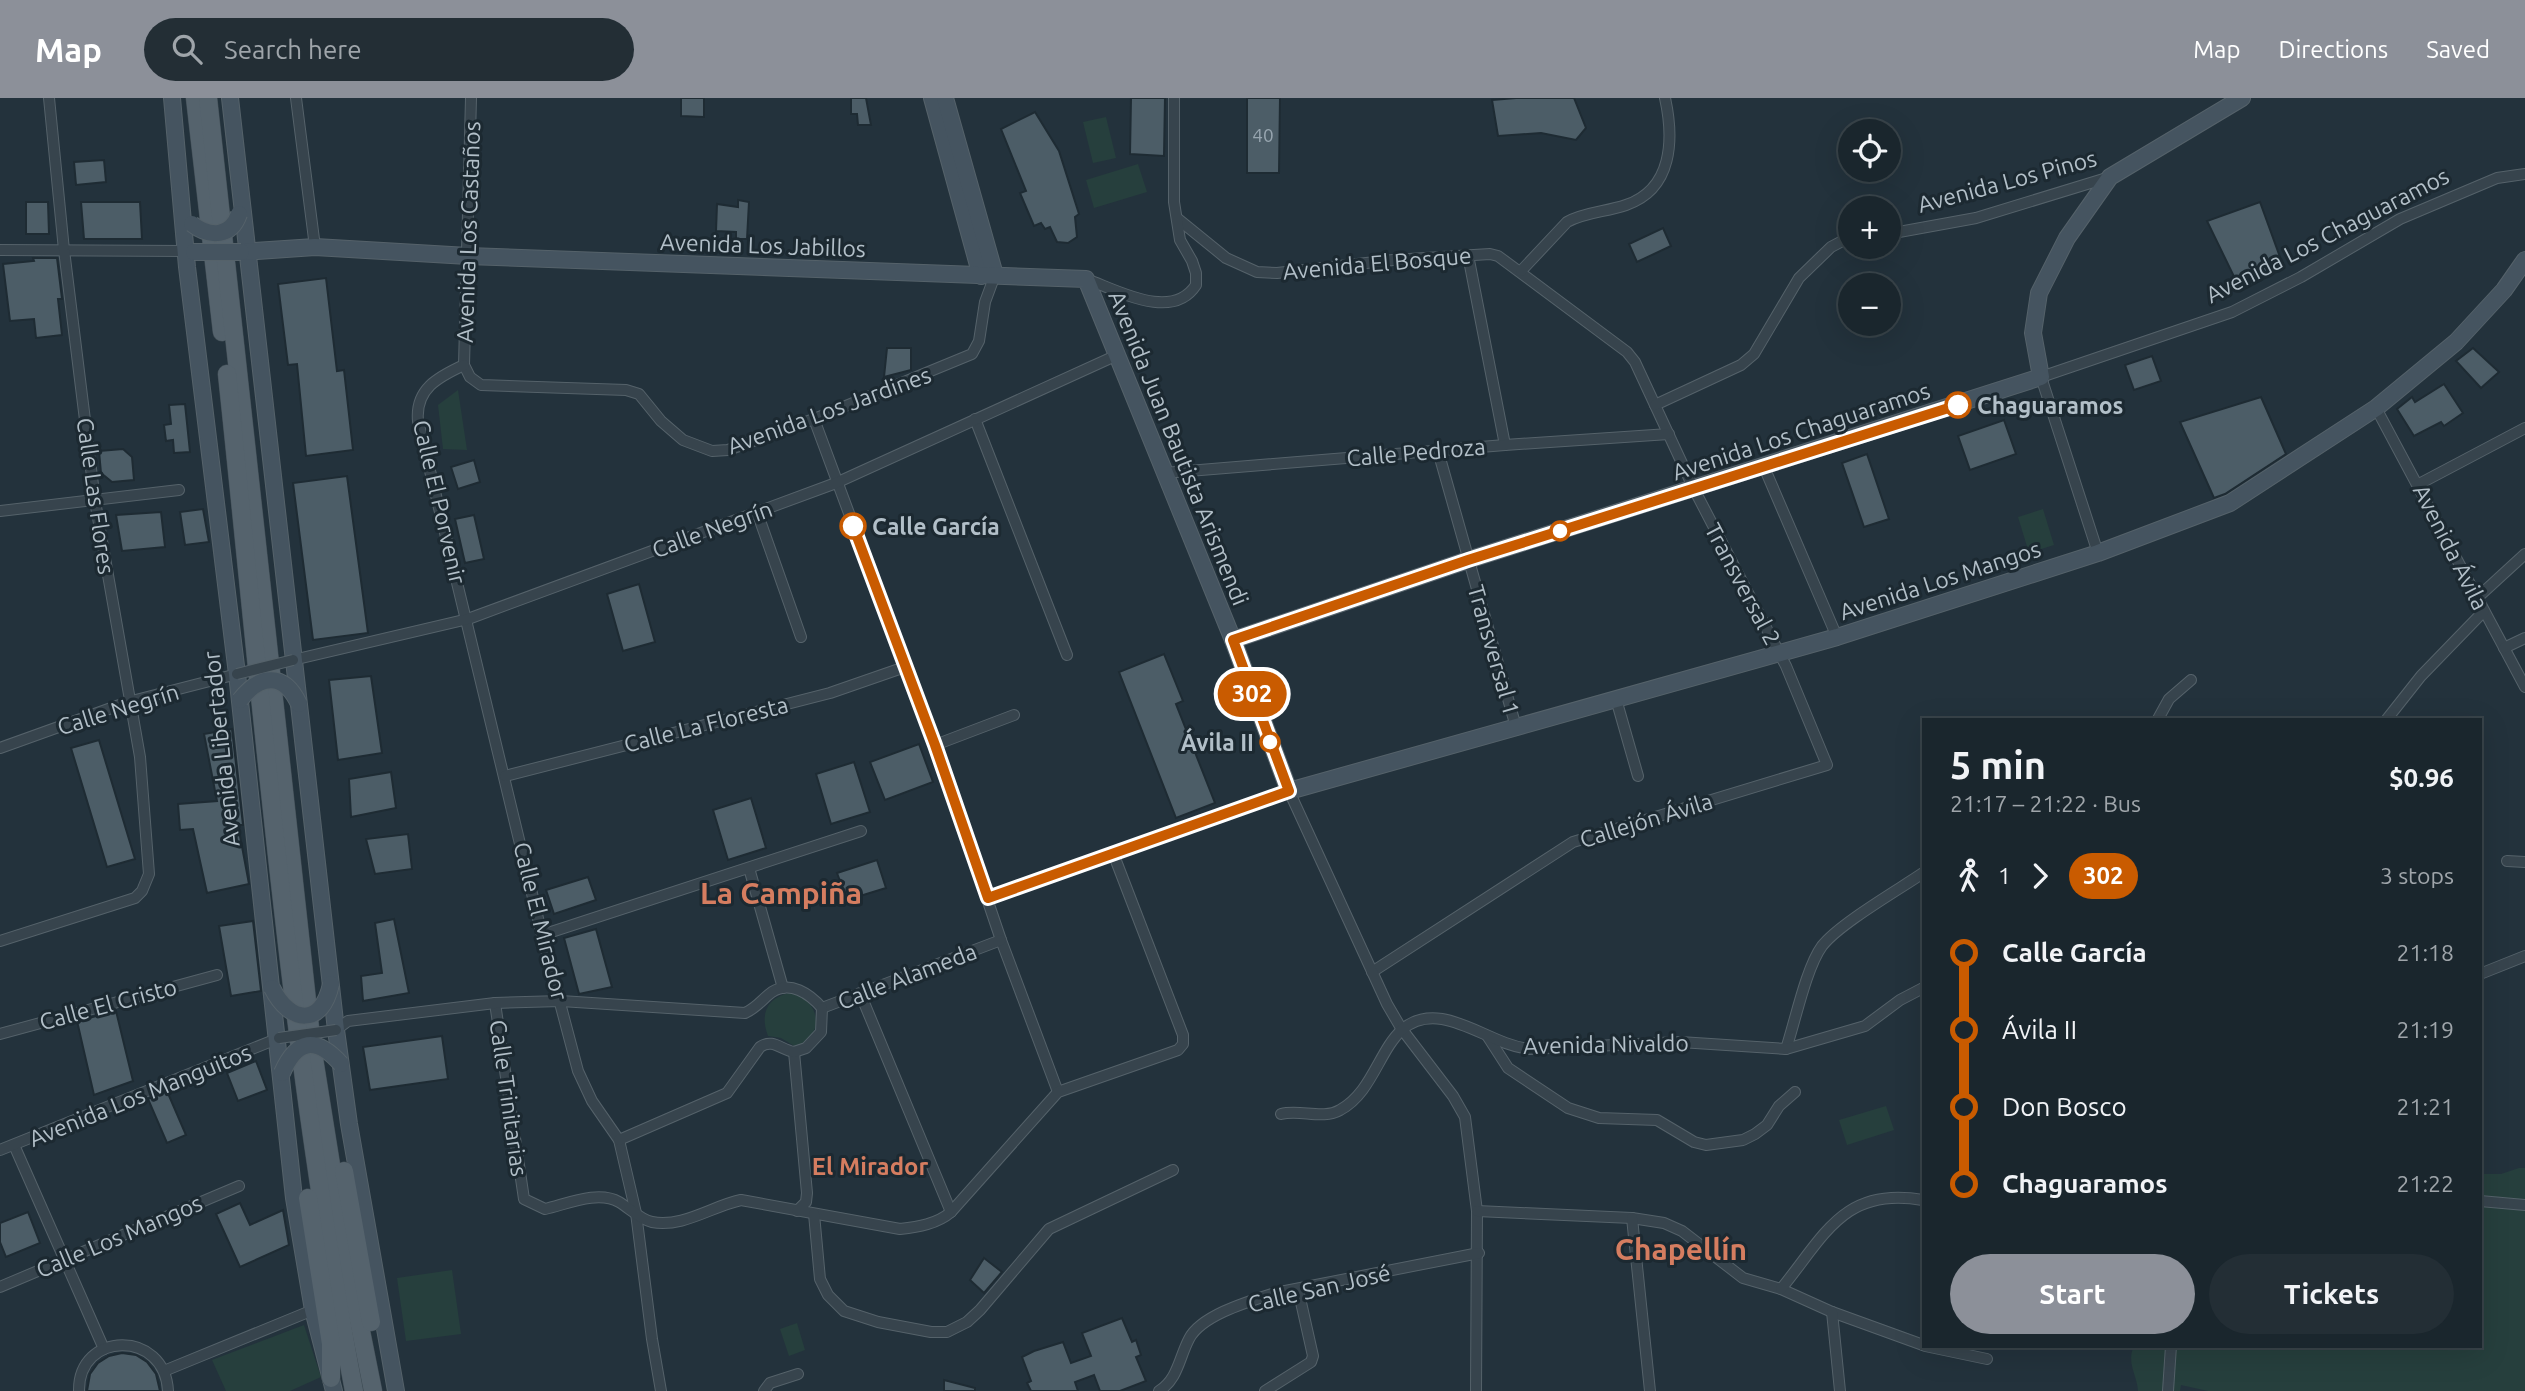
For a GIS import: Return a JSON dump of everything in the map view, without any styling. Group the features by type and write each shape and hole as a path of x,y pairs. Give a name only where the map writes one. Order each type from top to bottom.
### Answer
{"main road":[{"name":"Avenida Libertador","path":"195,98 300,1062 328,1251 354,1391"},
{"path":"208,98 317,1078 344,1246 373,1391"},
{"path":"300,1062 298,1100 311,1225 331,1344 332,1384"},
{"path":"317,1078 337,1139 384,1391"}],"street":[{"name":"Calle Las Flores","path":"0,941 128,901 142,891 149,874 150,857 140,757 128,702 95,501 64,250 49,98"},
{"name":"Avenida Libertador","path":"172,98 279,1038 294,1198 313,1310 332,1384"},
{"path":"230,98 245,252 335,1030 396,1391"},
{"path":"296,98 315,247"},
{"name":"Avenida Los Castaños","path":"464,365 471,98"},
{"path":"932,98 988,275"},
{"path":"945,98 988,275"},
{"name":"Avenida Los Jabillos","path":"190,251 245,252 315,247 468,256 1086,279 1149,302 1161,303 1183,298 1196,285 1196,273 1180,240 1174,202 1174,98"},
{"path":"1521,271 1567,222 1577,216 1628,205 1644,195 1658,181 1666,169 1671,135 1665,98"},
{"name":"Avenida Los Pinos","path":"1901,232 1976,218 2110,177 2242,98"},
{"name":"Avenida Los Chaguaramos","path":"1233,640 1468,560 1764,467 2232,312 2301,278 2400,219 2497,178 2525,174"},
{"path":"2098,553 2041,377 2033,333 2039,293 2067,238 2110,177"},
{"path":"183,210 192,224 205,232 219,233 232,228 241,207"},
{"name":"Avenida El Bosque","path":"1178,219 1226,258 1256,272 1468,255 1497,256 1521,271 1627,352 1635,362 1655,404"},
{"path":"1655,404 1741,365 1754,354 1799,278 1838,243"},
{"path":"0,250 190,251"},
{"path":"1468,255 1505,445"},
{"name":"Avenida Los Mangos","path":"1289,791 1837,637 2098,553 2230,503 2376,408 2456,342 2504,290 2525,260"},
{"name":"Avenida Los Jardines","path":"464,365 470,377 481,385 490,387 626,390 639,394 673,433 697,447 712,451 728,450 814,419 972,354 979,341 988,275"},
{"name":"Avenida Juan Bautista Arismendi","path":"1086,279 1115,356 1233,640 1289,791"},
{"name":"Calle Negrín","path":"0,748 128,702 468,619 836,482 1115,356"},
{"name":"Calle El Porvenir","path":"464,365 431,383 423,392 417,411 468,619"},
{"name":"Transversal 2","path":"1655,404 1694,489 1779,654 1827,765"},
{"name":"Avenida Ávila","path":"2376,408 2419,484 2525,687"},
{"path":"814,419 935,745 1001,940 1058,1092"},
{"path":"975,419 1067,655"},
{"path":"2419,484 2525,428"},
{"name":"Calle Pedroza","path":"1164,473 1669,434"},
{"name":"Transversal 1","path":"1438,451 1516,727"},
{"path":"1764,467 1837,637"},
{"path":"0,512 179,490"},
{"path":"757,512 801,637"},
{"path":"2477,598 2525,554"},
{"path":"2388,718 2421,676 2484,611"},
{"name":"Calle El Mirador","path":"468,619 541,935 561,1000 578,1070 592,1101 620,1140 636,1213 661,1391"},
{"path":"2504,648 2525,638"},
{"name":"Calle La Floresta","path":"505,776 830,693 905,667"},
{"path":"240,700 252,687 271,680 290,688 299,704"},
{"path":"2159,718 2169,699 2191,680"},
{"path":"1616,699 1638,776"},
{"path":"935,745 1014,715"},
{"name":"Callejón Ávila","path":"1373,972 1573,842 1827,765"},
{"path":"988,898 1289,791 1401,1028 1460,1106 1465,1117 1477,1211 1479,1253 1476,1391"},
{"path":"541,935 862,831"},
{"path":"636,1213 650,1222 666,1222 688,1219 726,1203 741,1200 900,1229 918,1227 951,1212 1058,1092 1178,1049 1183,1044 1183,1035 1113,853"},
{"path":"2507,861 2525,862"},
{"path":"749,868 783,988"},
{"path":"1786,1049 1814,962 1822,946 1839,930 1922,874"},
{"name":"Calle Alameda","path":"783,988 805,992 822,1008 1001,940"},
{"path":"2482,973 2525,956"},
{"name":"Calle El Cristo","path":"0,1034 217,975"},
{"path":"272,988 284,1008 304,1016 317,1012 328,998 331,984"},
{"name":"Avenida Los Manguitos","path":"0,1150 279,1038 335,1030 348,1021 495,1003 561,1000 745,1013 759,1007 775,990 783,988"},
{"name":"Avenida Nivaldo","path":"1401,1028 1419,1021 1443,1019 1488,1037 1529,1049 1680,1042 1786,1049 1865,1026 1900,1000 1922,989"},
{"path":"860,993 951,1212"},
{"name":"Calle Trinitarias","path":"495,1003 524,1199 545,1209 589,1198 615,1199 636,1213"},
{"path":"620,1140 727,1093 760,1046 765,1043 794,1052 806,1048 821,1032 822,1008"},
{"path":"1281,1114 1293,1111 1329,1114 1348,1105 1370,1080 1401,1028"},
{"path":"1488,1037 1508,1069 1568,1108 1599,1118 1657,1120 1694,1142 1706,1145 1743,1140 1755,1134 1767,1125 1779,1106 1795,1092"},
{"path":"282,1073 289,1056 309,1044 326,1049 341,1064"},
{"path":"794,1052 807,1193 806,1202 797,1211"},
{"path":"14,1145 104,1349"},
{"path":"814,1214 820,1279 823,1287 844,1311 878,1322 931,1332 947,1332 967,1322 980,1310 1049,1229 1173,1170"},
{"name":"Calle Los Mangos","path":"0,1286 239,1186"},
{"path":"1781,1289 1830,1227 1857,1204 1900,1196 1922,1200"},
{"path":"2482,1201 2525,1205"},
{"path":"1477,1211 1632,1218 1664,1223 1682,1231 1743,1278 1781,1289 1832,1312 1922,1345"},
{"path":"1632,1218 1650,1391"},
{"name":"Calle San José","path":"1159,1391 1173,1378 1190,1336 1202,1324 1248,1301 1479,1253"},
{"path":"1265,1391 1307,1366 1313,1356 1298,1289"},
{"path":"164,1371 313,1310"},
{"path":"1832,1312 1840,1391"},
{"path":"79,1391 87,1363 104,1349 117,1345 132,1345 145,1350 156,1359 164,1371 168,1391"},
{"path":"1934,1348 1987,1359"},
{"path":"2168,1391 2171,1348"},
{"path":"764,1391 770,1383 797,1374"}],"green space":[{"path":"1106,117 1116,158 1093,163 1083,122"},
{"path":"1138,164 1147,192 1094,208 1086,180"},
{"path":"458,390 467,450 443,449 438,405"},
{"path":"2043,509 2054,545 2029,553 2018,517"},
{"path":"789,993 808,1002 816,1018 812,1035 796,1047 781,1038 768,1036 765,1021 770,1003"},
{"path":"1886,1106 1894,1130 1847,1145 1839,1120"},
{"path":"2525,1168 2525,1391 2208,1391 2181,1385 2180,1391 2138,1391 2131,1363 2133,1348 2482,1348 2482,1174 2501,1174"},
{"path":"452,1270 461,1334 406,1341 397,1278"},
{"path":"797,1323 805,1350 789,1356 780,1329"},
{"path":"304,1325 321,1377 290,1391 226,1391 212,1360"}],"building":[{"path":"681,98 704,98 704,117 681,116"},
{"path":"851,98 866,98 871,125 858,125 857,114 851,114"},
{"path":"1131,98 1165,98 1164,156 1130,154"},
{"path":"1247,98 1280,98 1279,173 1247,173"},
{"path":"1574,98 1586,128 1576,140 1541,133 1498,136 1492,100"},
{"path":"1035,112 1059,151 1079,214 1075,217 1077,237 1068,243 1057,242 1050,227 1045,229 1041,223 1034,226 1020,193 1026,191 1001,129"},
{"path":"104,160 106,182 76,185 74,162"},
{"path":"738,200 749,202 747,239 736,239 736,232 716,231 717,204 738,207"},
{"path":"26,202 48,202 49,234 26,234"},
{"path":"81,202 140,202 142,239 84,239"},
{"path":"2260,202 2284,268 2241,291 2207,221"},
{"path":"1663,228 1671,246 1637,262 1629,244"},
{"path":"33,258 57,258 62,299 58,299 62,335 36,338 34,319 10,321 3,264 34,261"},
{"path":"326,278 337,371 344,370 353,450 306,456 297,364 288,365 278,284"},
{"path":"887,348 911,348 911,370 884,377"},
{"path":"2473,348 2499,372 2481,388 2456,361"},
{"path":"2152,356 2161,381 2134,390 2125,365"},
{"path":"2444,384 2463,413 2444,426 2441,422 2414,436 2397,409 2412,397 2415,402"},
{"path":"2261,397 2286,454 2225,494 2214,498 2180,422"},
{"path":"185,404 190,452 174,453 173,440 166,441 164,425 171,424 169,405"},
{"path":"2004,420 2016,454 1970,470 1958,436"},
{"path":"123,449 132,457 134,480 112,482 101,473 99,451"},
{"path":"1867,454 1889,519 1864,527 1842,463"},
{"path":"474,460 480,482 458,489 451,467"},
{"path":"347,476 368,633 313,640 293,483"},
{"path":"203,509 209,542 185,545 180,512"},
{"path":"161,512 165,547 122,551 116,515"},
{"path":"474,515 484,559 465,563 455,519"},
{"path":"639,584 655,642 623,651 607,594"},
{"path":"1164,654 1183,701 1176,704 1215,803 1176,818 1119,672"},
{"path":"371,676 382,753 338,760 329,680"},
{"path":"232,729 243,825 238,825 249,884 207,893 193,829 180,830 178,804 217,801 204,734"},
{"path":"99,740 135,859 107,867 71,748"},
{"path":"919,744 933,782 885,800 870,762"},
{"path":"854,762 870,812 831,824 816,774"},
{"path":"391,772 396,808 351,817 349,779"},
{"path":"751,798 766,848 728,860 713,810"},
{"path":"408,834 412,869 375,874 366,839"},
{"path":"877,860 886,888 847,900 837,873"},
{"path":"588,877 596,900 554,914 546,890"},
{"path":"394,919 409,993 363,1001 361,976 382,973 375,923"},
{"path":"253,921 261,991 231,996 219,926"},
{"path":"596,929 612,987 579,994 564,938"},
{"path":"116,1011 133,1081 94,1095 77,1021"},
{"path":"442,1036 448,1079 370,1090 363,1047"},
{"path":"256,1061 267,1090 238,1101 227,1073"},
{"path":"167,1091 186,1135 167,1143 148,1099"},
{"path":"240,1203 250,1225 283,1210 289,1245 240,1267 216,1214"},
{"path":"28,1212 40,1243 6,1257 0,1242 0,1223"},
{"path":"984,1258 1002,1272 984,1293 970,1280"},
{"path":"1122,1318 1132,1342 1136,1340 1141,1355 1136,1357 1146,1381 1120,1391 1100,1391 1094,1375 1075,1382 1078,1391 1031,1391 1027,1383 1031,1381 1022,1357 1063,1342 1071,1363 1091,1356 1082,1333"},
{"path":"122,1353 136,1355 147,1362 156,1374 160,1391 87,1391 90,1374 98,1363 109,1356"},
{"path":"944,1380 975,1388 975,1391 944,1391"}],"bus line":[{"name":"302","path":"853,526 935,745 988,898 1289,791 1233,640 1468,560 1958,405"}],"place":[{"name":"Chaguaramos","path":"1958,405"},
{"name":"Calle García","path":"853,526"},
{"name":"Ávila II","path":"1270,742"}],"district":[{"name":"La Campiña","path":"781,893"},
{"name":"El Mirador","path":"870,1166"},
{"name":"Chapellín","path":"1681,1249"}]}
